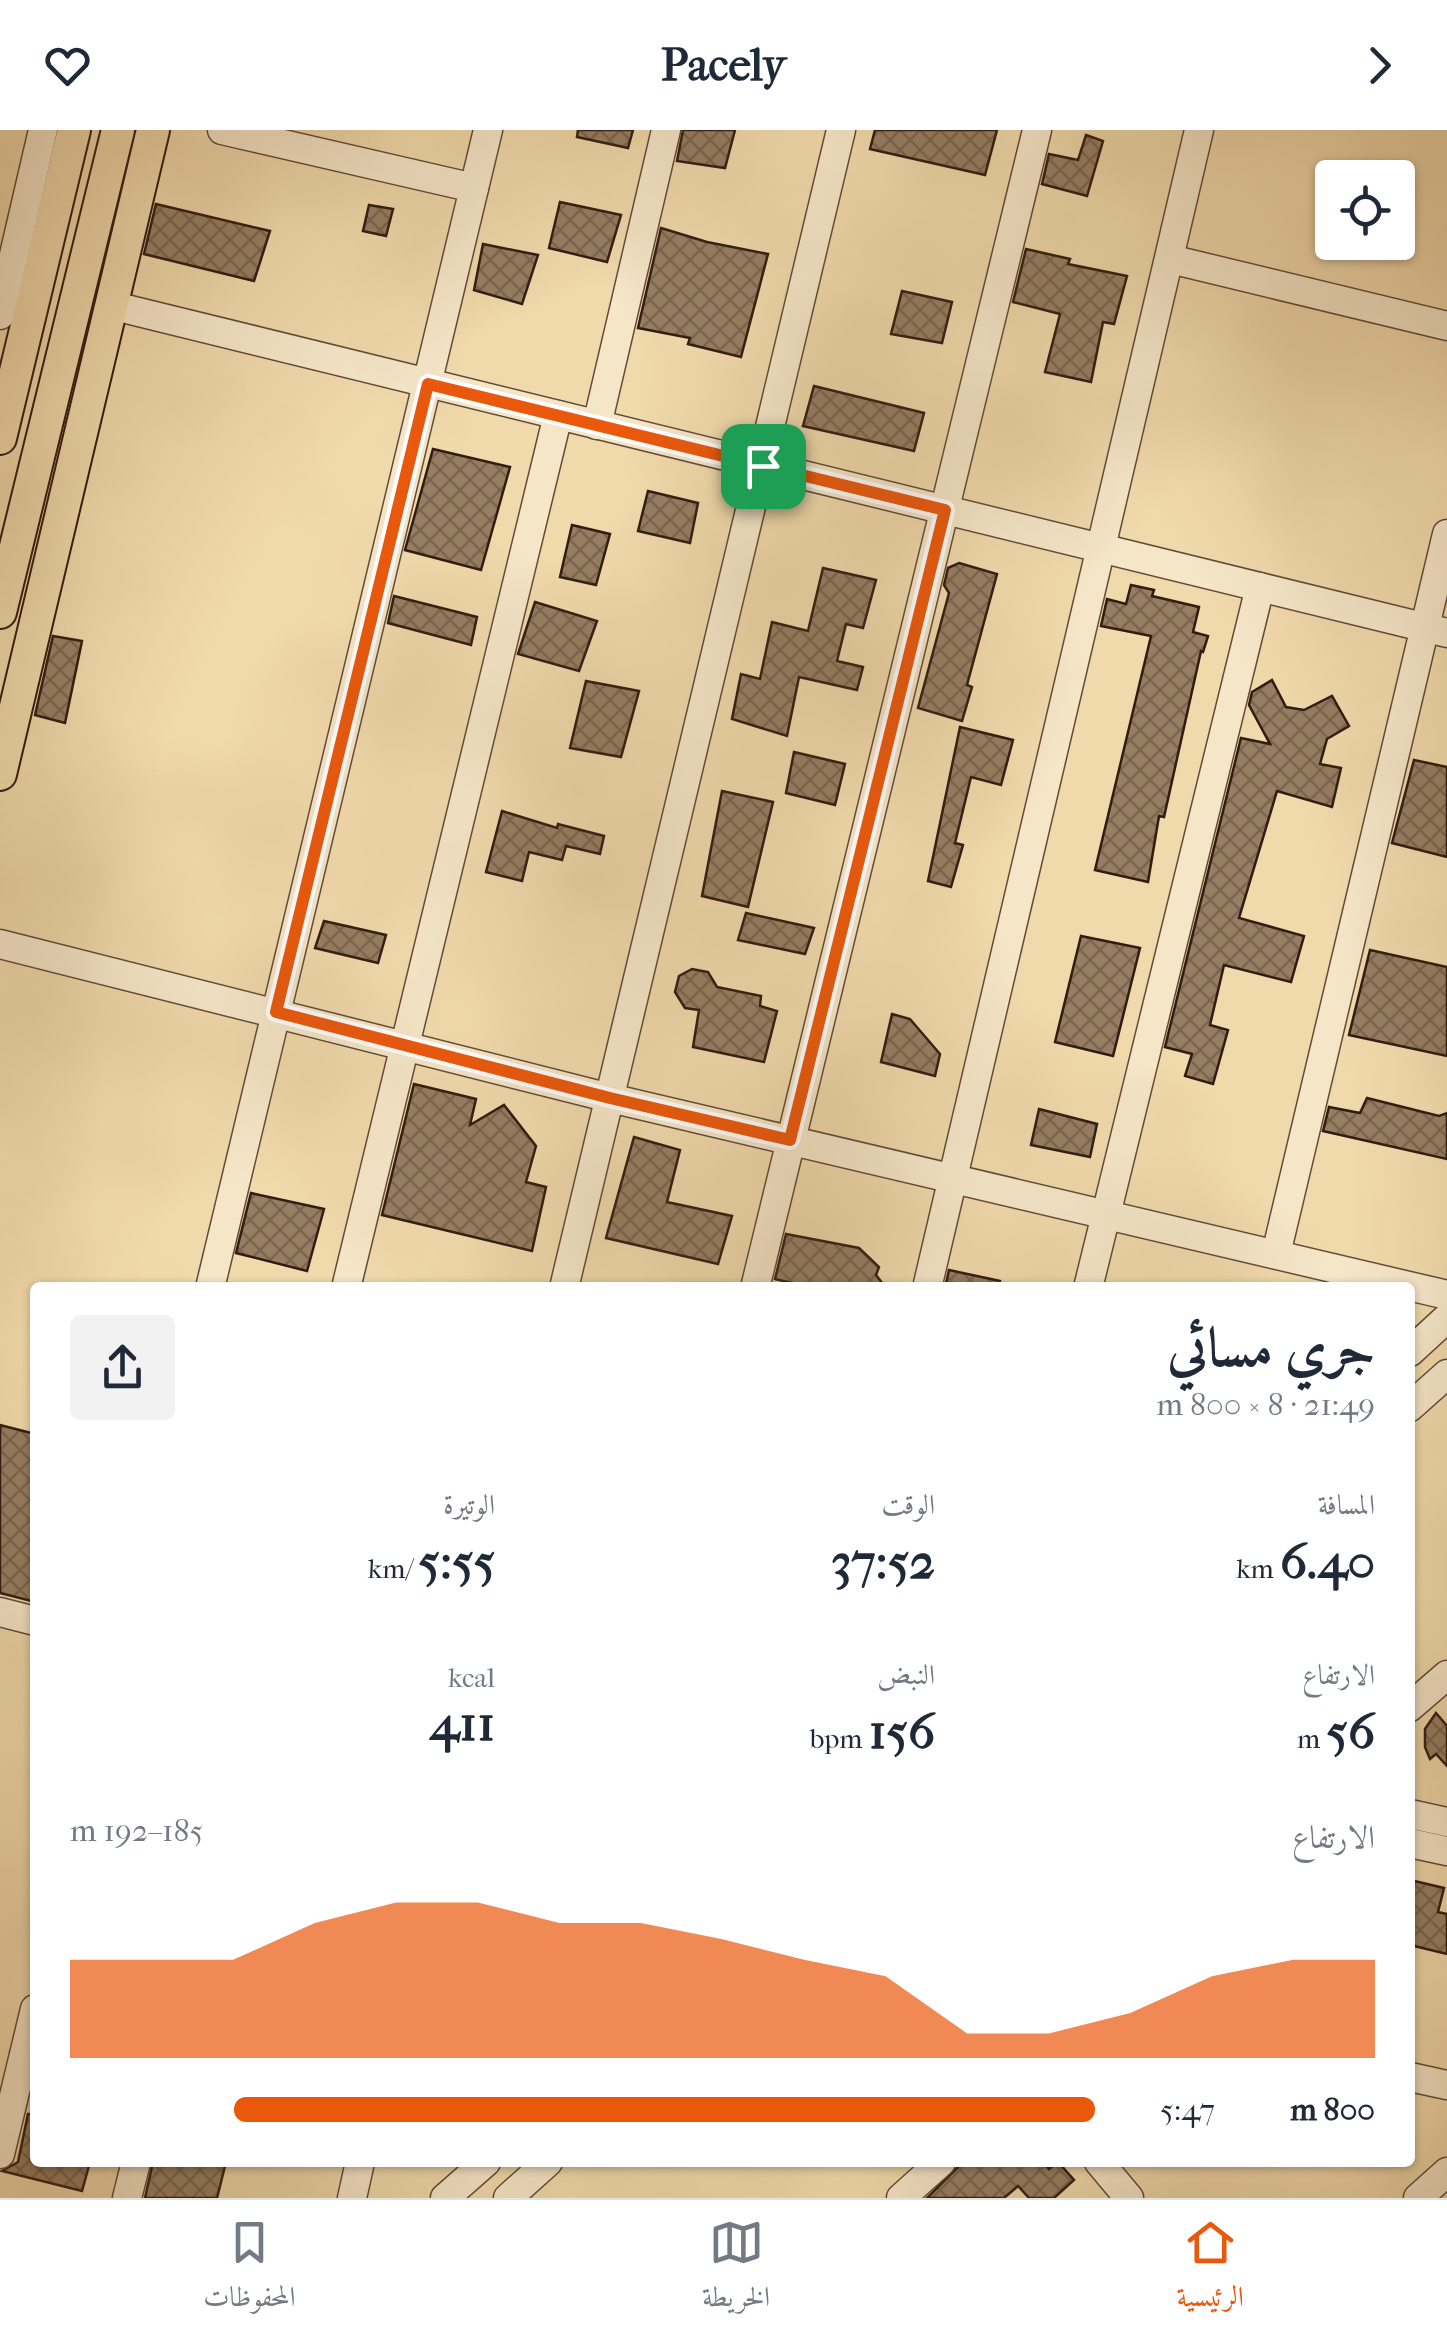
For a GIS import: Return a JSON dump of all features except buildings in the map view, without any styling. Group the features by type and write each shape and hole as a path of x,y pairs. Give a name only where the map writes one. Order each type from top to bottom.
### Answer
{"main road":[{"path":"0,438 74,130"},
{"path":"0,612 118,130"},
{"path":"0,774 153,130"}],"street":[{"path":"0,315 43,130"},
{"path":"222,130 302,139 474,188"},
{"path":"211,1282 488,130"},
{"path":"597,424 666,130"},
{"path":"565,1282 841,130"},
{"path":"756,1282 1037,130"},
{"path":"928,1282 1199,130"},
{"path":"1170,258 1447,326"},
{"path":"110,306 1436,630"},
{"path":"347,1282 558,415"},
{"path":"1276,1254 1436,630 1447,534"},
{"path":"1089,1282 1260,587"},
{"path":"0,944 610,1098 1396,1282"},
{"path":"1415,1287 1447,1294"},
{"path":"1415,1347 1447,1318"},
{"path":"1415,1402 1447,1374"},
{"path":"0,1612 30,1620"},
{"path":"1415,1703 1447,1675"},
{"path":"1415,1815 1447,1822"},
{"path":"1415,1844 1447,1851"},
{"path":"0,2154 30,2031"},
{"path":"1415,2078 1447,2085"},
{"path":"127,2198 135,2167"},
{"path":"352,2198 359,2167"},
{"path":"444,2198 480,2167"},
{"path":"508,2198 542,2167"},
{"path":"901,2198 935,2167"},
{"path":"1103,2167 1129,2198"},
{"path":"1418,2198 1447,2172"}],"route":[{"path":"428,384 763,466 945,510 790,1140 276,1012 428,384"}]}
